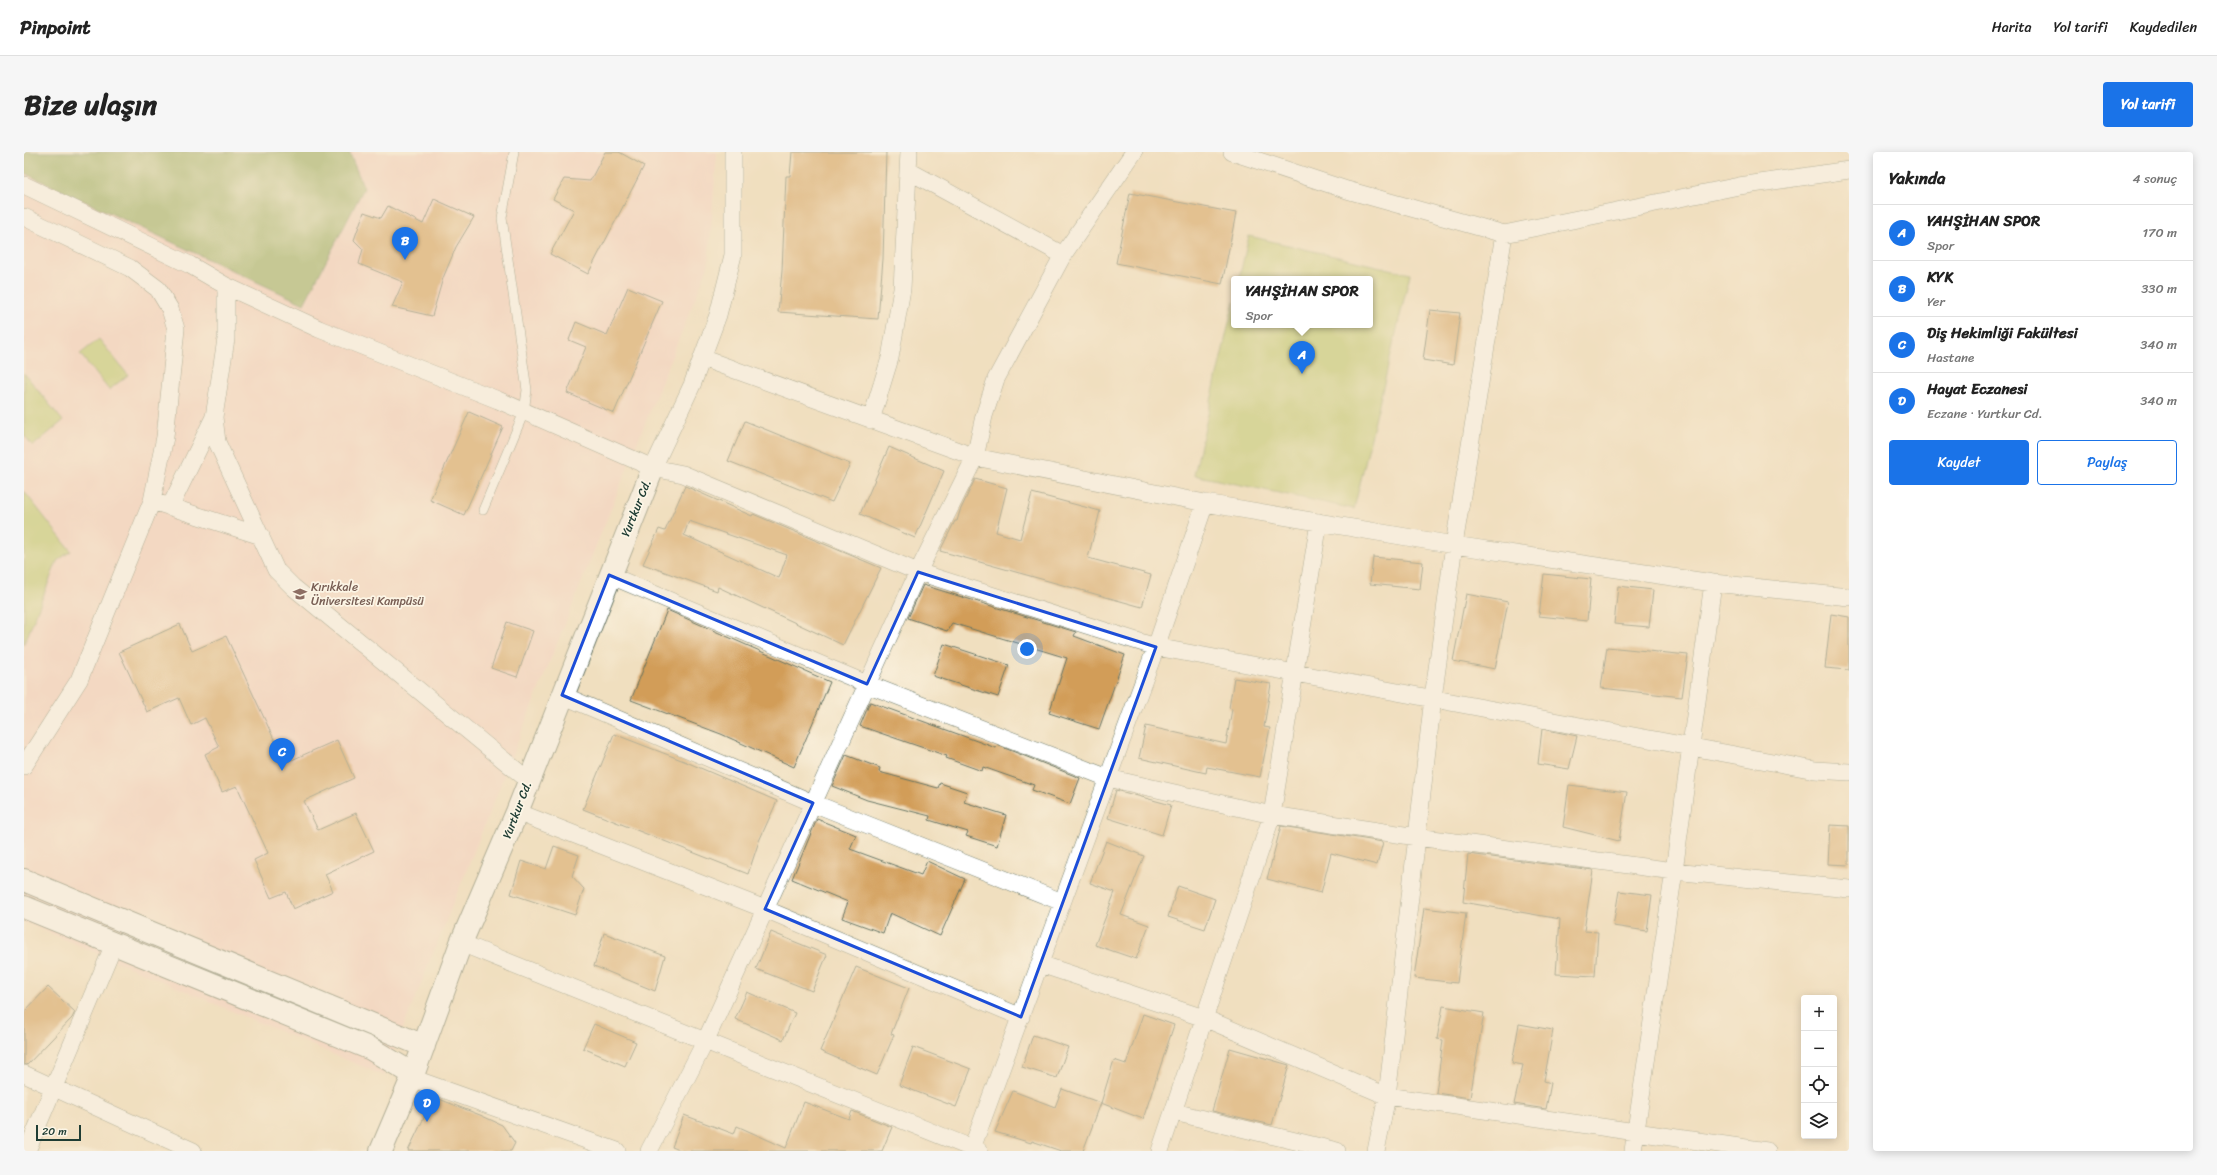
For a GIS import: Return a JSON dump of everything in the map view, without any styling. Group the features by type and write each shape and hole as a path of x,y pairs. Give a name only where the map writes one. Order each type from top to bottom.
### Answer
{"street":[{"path":"653,468 692,385 718,315 733,255 733,152"},
{"path":"871,420 890,358 902,290 909,152"},
{"path":"649,1151 706,1040 918,572 975,457 984,416 996,380 1063,255 1134,152"},
{"path":"1232,152 1346,190 1504,234 1739,186 1849,170"},
{"path":"908,171 1063,255"},
{"path":"24,185 190,264 226,286 319,329 524,412 653,468 683,474 918,572 1156,647 1815,770 1849,772"},
{"path":"24,217 130,268 158,289 170,309 176,328 165,437 152,501 79,680 24,766"},
{"path":"1376,1151 1387,1096 1433,698 1454,545 1504,234"},
{"path":"226,286 226,339 214,417 217,442 276,570 293,587 528,780"},
{"path":"702,358 975,457 1205,503 1454,545 1713,583 1849,597"},
{"path":"170,506 214,417"},
{"name":"Yurtkur Cd.","path":"381,1151 413,1076 461,943 517,812 528,780 609,575 653,468"},
{"path":"152,501 261,536"},
{"path":"461,943 706,1040 974,1150 1062,902 1156,647 1205,503"},
{"path":"1160,1151 1272,815 1319,522"},
{"path":"609,575 867,684 1108,778 1272,815 1417,837 1674,871 1849,889"},
{"path":"1633,1151 1637,1132 1674,871 1713,583"},
{"path":"562,695 813,803 1062,902"},
{"path":"517,812 766,909 1021,1017"},
{"path":"24,880 424,1046"},
{"path":"24,907 371,1049 413,1076 617,1151"},
{"path":"27,1151 114,944"},
{"path":"1040,964 1204,1018 1387,1096 1767,1151"},
{"path":"24,1074 193,1151"},
{"path":"1174,1112 1337,1151"}],"lane":[{"path":"483,510 524,412 527,390 502,218 514,152"}],"highlighted area":[{"path":"918,572 1156,647 1021,1017 765,909 813,803 562,695 609,575 867,684"}],"shaded area":[{"name":"Kırıkkale Üniversitesi Kampüsü","path":"24,152 717,152 708,266 384,1076 24,922"}],"green space":[{"path":"24,152 349,152 364,188 304,304 24,173"},
{"path":"1249,236 1410,274 1354,509 1194,475 1231,314 1231,328 1373,328 1373,276 1240,276"},
{"path":"99,339 128,375 109,390 80,354"},
{"path":"24,373 63,421 33,446 24,435"},
{"path":"24,491 71,551 57,561 24,645"}],"building":[{"path":"605,152 619,152 644,166 588,274 550,254 574,210 553,199 564,179 590,181"},
{"path":"792,152 886,152 883,259 878,319 778,312 782,271 786,176 790,176"},
{"path":"1130,193 1236,213 1222,284 1116,263"},
{"path":"434,199 474,217 456,247 443,278 432,316 392,307 403,282 359,264 363,249 354,240 364,212 381,218 388,206 423,224"},
{"path":"628,287 662,301 614,413 567,393 586,347 569,340 576,322 607,335"},
{"path":"1430,310 1460,313 1453,365 1423,360"},
{"path":"469,412 503,427 464,515 430,500"},
{"path":"745,421 850,464 832,502 728,461"},
{"path":"889,447 944,471 915,538 860,514"},
{"path":"975,479 1007,488 996,532 1020,539 1032,493 1100,511 1088,558 1151,575 1142,607 940,551 955,521 957,521"},
{"path":"685,486 752,516 753,514 881,568 843,645 718,587 717,591 643,564 659,529 665,531","holes":["689,521 787,555 779,578 684,535"]},
{"path":"1373,557 1423,562 1420,589 1370,584"},
{"path":"1544,574 1591,579 1587,621 1539,616"},
{"path":"923,585 1076,632 1074,636 1125,655 1099,729 1049,713 1067,658 952,623 947,631 908,618"},
{"path":"1618,586 1653,590 1649,627 1614,624"},
{"path":"1466,594 1508,602 1495,669 1453,661"},
{"path":"667,610 830,682 794,767 721,734 631,700"},
{"path":"1831,614 1849,617 1849,670 1825,668"},
{"path":"507,622 533,631 517,677 491,668"},
{"path":"180,624 192,651 226,636 285,763 337,740 354,778 304,801 318,830 356,813 374,851 325,874 333,891 293,909 286,892 271,898 254,860 268,853 237,786 222,792 205,754 219,747 205,718 191,725 179,698 147,712 119,652"},
{"path":"944,644 1009,665 998,697 933,676"},
{"path":"1607,647 1688,655 1682,697 1601,688"},
{"path":"1234,678 1271,684 1264,727 1270,728 1260,777 1207,767 1206,773 1139,758 1146,726 1226,744 1232,709 1229,708"},
{"path":"870,702 996,748 997,745 1080,778 1070,804 1032,790 1034,785 983,767 982,771 946,758 947,756 860,726"},
{"path":"1542,729 1577,736 1569,769 1538,764"},
{"path":"614,734 684,761 777,801 759,841 748,874 583,809"},
{"path":"846,755 880,768 879,772 938,788 940,783 967,792 964,802 1006,815 997,846 966,836 968,832 929,820 930,816 867,800 832,786"},
{"path":"1569,785 1627,792 1619,841 1563,827"},
{"path":"1116,790 1171,805 1162,835 1108,818"},
{"path":"817,819 856,835 850,849 921,875 927,861 965,879 940,936 890,913 883,933 842,918 848,902 792,879"},
{"path":"1830,825 1849,826 1849,865 1828,864"},
{"path":"1281,826 1383,842 1377,865 1331,853 1321,893 1267,879"},
{"path":"1106,841 1144,856 1121,915 1149,925 1136,959 1095,945 1115,892 1090,883"},
{"path":"554,846 579,855 572,876 584,889 575,915 511,894 521,861 546,869"},
{"path":"1468,854 1593,870 1584,931 1598,932 1595,976 1556,974 1560,919 1463,902"},
{"path":"1178,886 1215,899 1205,929 1168,917"},
{"path":"1619,891 1652,895 1647,931 1613,926"},
{"path":"1424,908 1466,913 1457,983 1414,978"},
{"path":"771,932 827,955 812,991 756,969"},
{"path":"604,933 665,956 655,991 594,966"},
{"path":"856,967 909,988 891,1034 894,1035 877,1075 820,1051"},
{"path":"48,987 75,1012 72,1018 27,1065 24,1064 24,1012"},
{"path":"747,992 795,1013 783,1040 735,1019"},
{"path":"1443,1006 1484,1013 1470,1098 1436,1093 1443,1040 1437,1039"},
{"path":"1143,1014 1174,1025 1143,1119 1101,1103 1114,1060 1126,1064"},
{"path":"594,1024 636,1042 625,1066 583,1048"},
{"path":"1519,1024 1553,1030 1544,1081 1551,1083 1546,1109 1514,1104 1523,1065 1512,1063"},
{"path":"1033,1035 1068,1047 1057,1078 1022,1067"},
{"path":"913,1047 971,1069 956,1107 899,1085"},
{"path":"1230,1048 1289,1065 1272,1125 1212,1111"},
{"path":"1062,1089 1101,1103 1083,1151 1061,1151 1032,1141 1031,1143 995,1132 1013,1091 1055,1107"},
{"path":"434,1097 502,1125 515,1143 511,1151 408,1151"},
{"path":"804,1102 849,1119 852,1111 892,1127 882,1151 682,1151 672,1147 684,1115 734,1134 737,1126 786,1148"}],"place":[{"name":"KYK","path":"405,260"},
{"name":"YAHŞİHAN SPOR","path":"1302,374"},
{"name":"Kırıkkale Üniversitesi Kampüsü","path":"300,594"},
{"name":"Diş Hekimliği Fakültesi","path":"282,771"},
{"name":"Hayat Eczanesi","path":"427,1122"}]}
